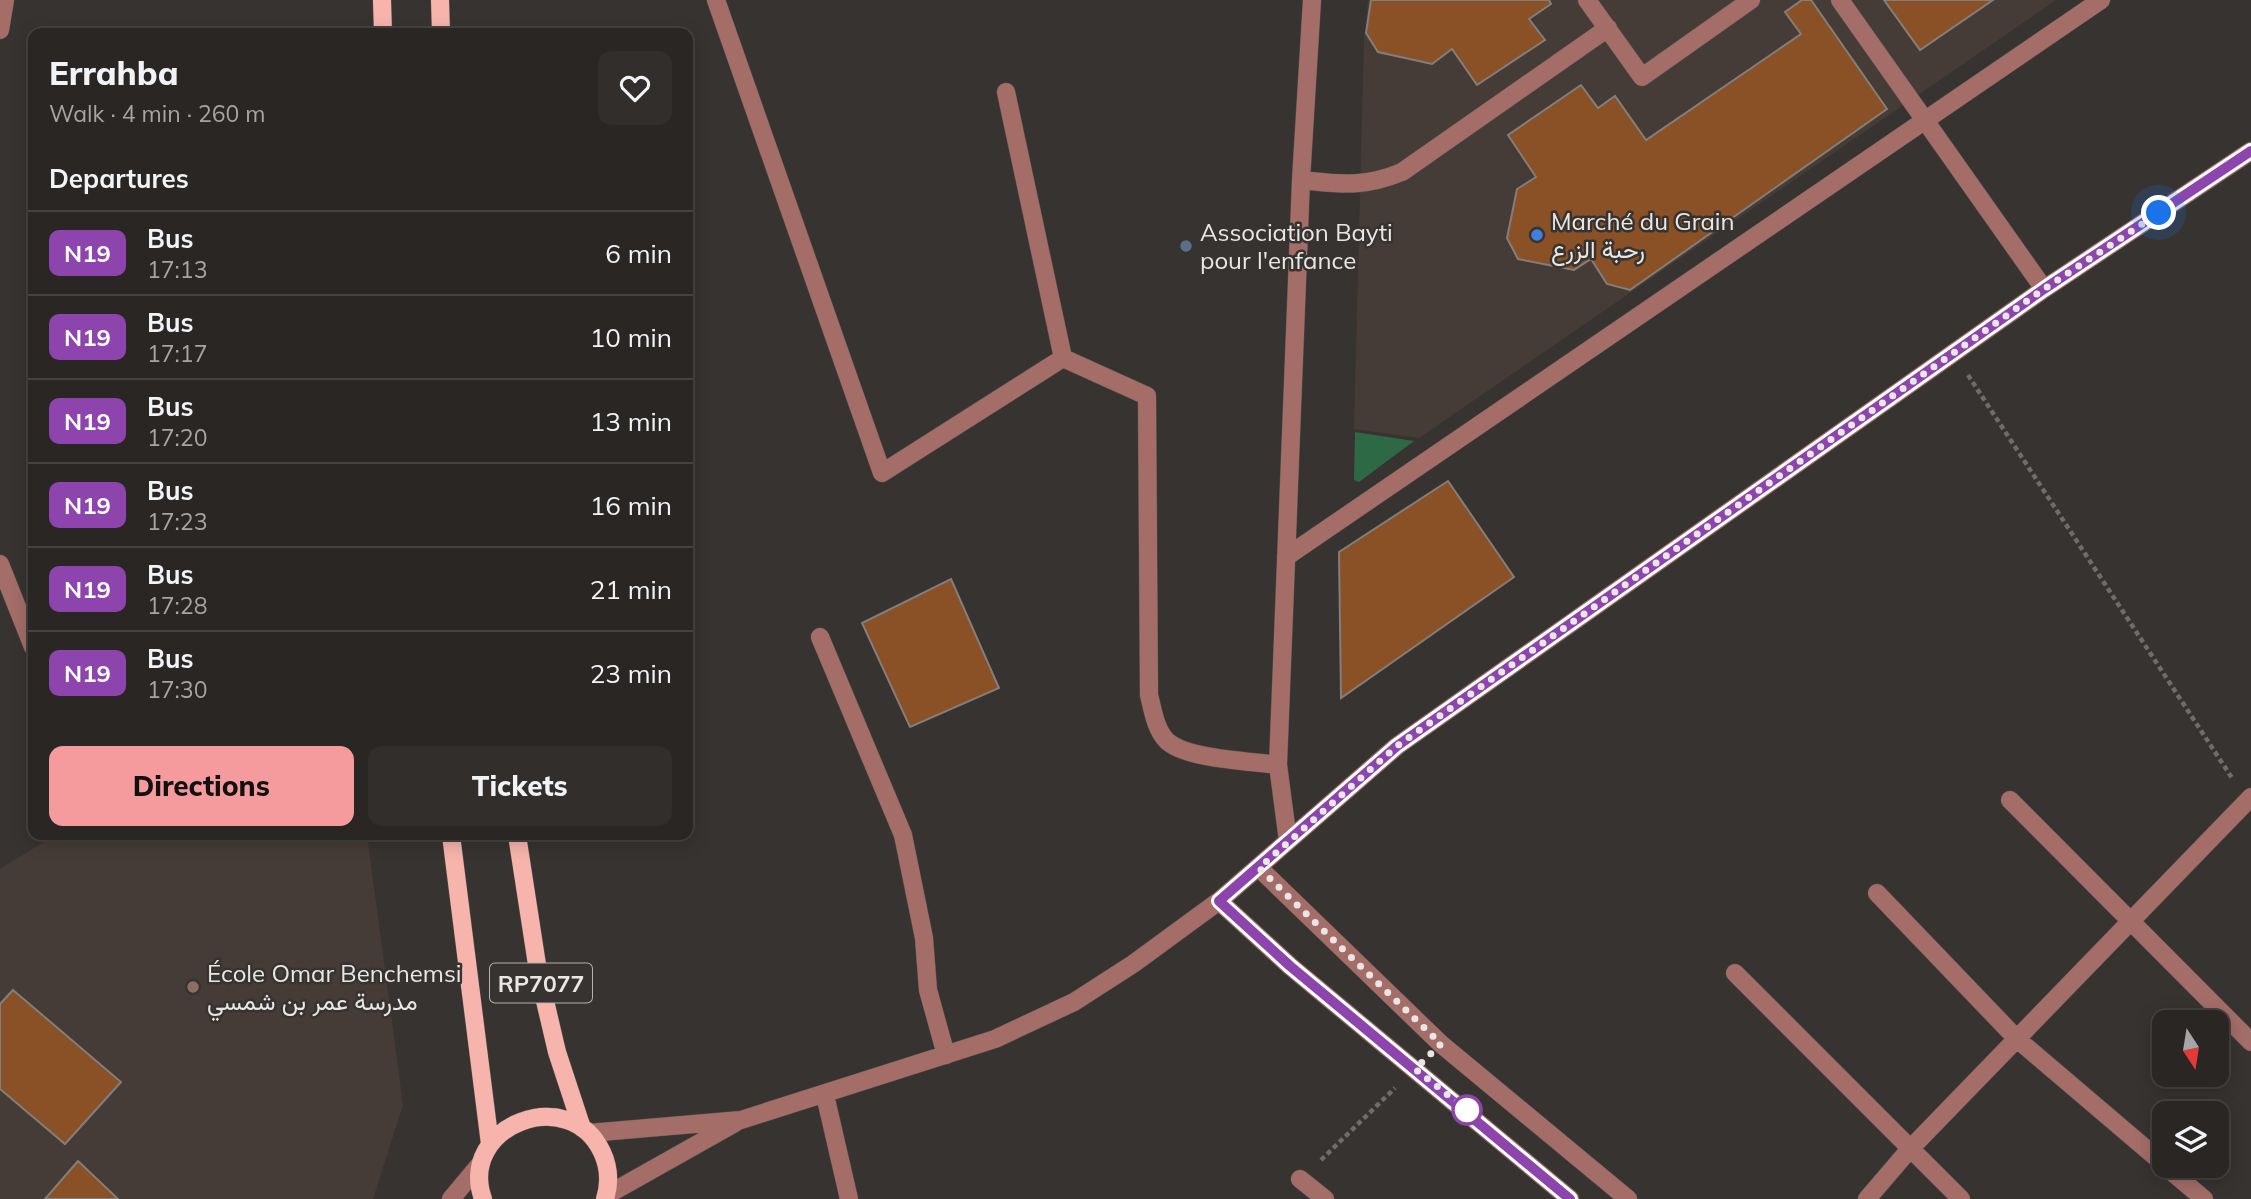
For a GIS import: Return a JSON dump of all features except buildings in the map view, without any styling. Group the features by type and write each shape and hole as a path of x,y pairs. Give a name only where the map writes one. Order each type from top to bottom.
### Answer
{"main road":[{"path":"382,0 383,28"},
{"path":"440,0 440,28"},
{"name":"RP7077","path":"452,840 489,1144 481,1163 479,1178 483,1199"},
{"name":"RP7077","path":"518,840 538,971 557,1052 585,1130 606,1162 606,1197"},
{"path":"489,1144 503,1129 532,1117 563,1118 585,1130"}],"street":[{"path":"0,30 5,0"},
{"path":"716,0 883,473 1063,358"},
{"path":"1288,841 1278,765 1301,180 1312,0"},
{"path":"1587,0 1642,77 1751,0"},
{"path":"1840,0 2044,289"},
{"path":"1286,557 1923,119 2101,0"},
{"path":"1301,180 1376,183 1402,172 1608,29"},
{"path":"1006,92 1063,358"},
{"path":"585,1130 741,1120 995,1038 1074,1002 1133,964 1219,901 1397,746 2044,289 2251,151"},
{"path":"1063,358 1147,396 1149,695 1156,725 1167,741 1184,751 1278,765"},
{"path":"1,563 28,634"},
{"path":"820,637 903,835 924,938 928,990 946,1055"},
{"path":"2010,800 2251,1042"},
{"path":"1867,1199 1909,1150 2250,801"},
{"path":"1259,868 1441,1044 1628,1199"},
{"path":"1877,893 2017,1039 2152,1154"},
{"path":"1219,901 1290,966 1570,1199"},
{"path":"1735,973 1909,1150 1961,1199"},
{"path":"825,1095 849,1199"},
{"path":"606,1197 741,1120"},
{"path":"451,1199 481,1163"},
{"path":"2180,1178 2204,1199"},
{"path":"1300,1179 1325,1199"}],"path":[{"path":"1955,354 2250,801"},
{"path":"1300,1179 1415,1069"}],"shaded area":[{"name":"Marché du Grain رحبة الزرع","path":"1368,0 2056,0 1419,438 1354,429 1364,40"},
{"name":"École Omar Benchemsi مدرسة عمر بن شمسي","path":"47,840 368,840 403,1105 373,1199 0,1199 0,869"}],"green space":[{"path":"1355,432 1414,441 1359,482 1354,480"}],"bus line":[{"name":"N19","path":"1570,1199 1467,1110 1290,966 1219,901 1397,746 2044,289 2251,151"}],"place":[{"name":"Marché du Grain رحبة الزرع","path":"1537,235"},
{"name":"Association Bayti pour l'enfance","path":"1186,246"},
{"name":"École Omar Benchemsi مدرسة عمر بن شمسي","path":"193,987"}],"route":[{"path":"1467,1110 1415,1069 1441,1044 1259,868 1397,746 2044,289 2159,213"}]}
